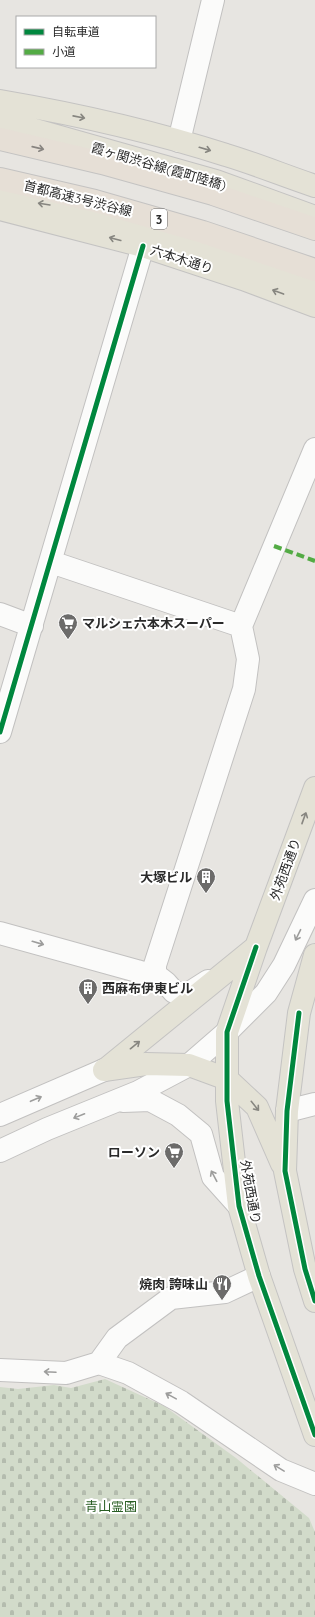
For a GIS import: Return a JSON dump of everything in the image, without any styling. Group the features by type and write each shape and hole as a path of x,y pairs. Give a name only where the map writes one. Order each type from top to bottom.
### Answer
{"highway":[{"path":"0,139 102,163 213,194 315,229"},
{"name":"首都高速3号渋谷線","path":"0,179 95,201 203,232 315,270"}],"main road":[{"path":"0,101 114,124 179,141 225,154 315,186"},
{"name":"霞ヶ関渋谷線(霞町陸橋)","path":"0,120 216,181 315,217"},
{"path":"289,177 304,184 315,192"},
{"path":"0,197 96,213 197,242 315,284"},
{"name":"六本木通り","path":"0,209 143,246 243,279 315,306"},
{"name":"外苑西通り","path":"315,788 256,947 227,1032 226,1101 239,1206 259,1276 315,1435"},
{"path":"104,1070 256,947"},
{"path":"285,1171 287,1111 299,1013 315,955"},
{"path":"104,1070 146,1064 189,1065 227,1079 257,1107 285,1171 310,1268 315,1301"}],"street":[{"path":"179,141 213,0"},
{"path":"0,732 143,246"},
{"path":"256,947 210,980 186,995 174,992 157,976 155,971 155,965 244,689 248,659 241,626 315,448"},
{"path":"51,562 241,626"},
{"path":"0,614 32,626"},
{"path":"0,1151 47,1129 138,1092 189,1065 227,1032 266,993 284,965 315,900"},
{"path":"0,933 153,976 166,983"},
{"path":"0,1115 104,1070"},
{"path":"116,1101 150,1100 178,1115 201,1134 213,1178 239,1206"},
{"path":"287,1111 315,1104"},
{"path":"99,1363 117,1338 171,1298 225,1292 259,1276"},
{"path":"0,1370 66,1373 99,1363 128,1373 181,1402 281,1470 315,1484"}],"green space":[{"name":"青山霊園","path":"105,1379 164,1406 236,1458 309,1518 315,1532 315,1617 0,1617 0,1387 18,1389 54,1385 71,1388"}],"marked path":[{"path":"274,546 315,561"}],"cycle path":[{"path":"0,732 143,246"},
{"path":"256,947 227,1032 227,1101 239,1206 259,1276 315,1435"},
{"path":"299,1013 287,1111 285,1171 305,1269 315,1301"}],"place":[{"name":"マルシェ六本木スーパー","path":"68,640"},
{"name":"大塚ビル","path":"206,894"},
{"name":"西麻布伊東ビル","path":"88,1005"},
{"name":"ローソン","path":"174,1169"},
{"name":"焼肉 誇味山","path":"222,1301"}]}
